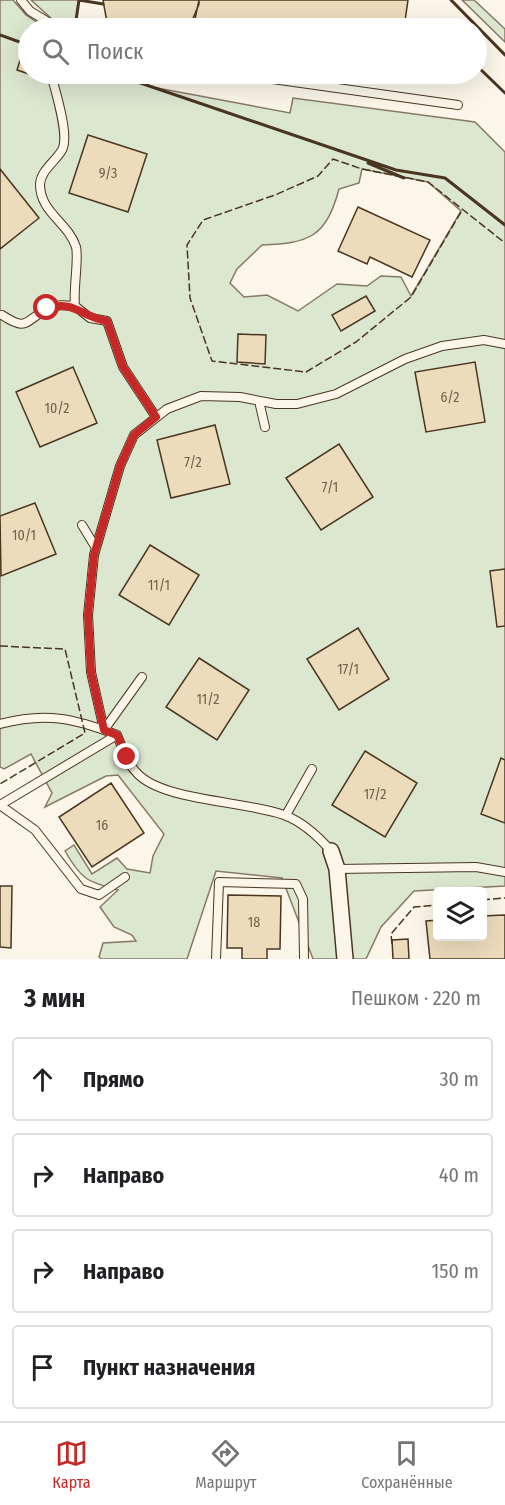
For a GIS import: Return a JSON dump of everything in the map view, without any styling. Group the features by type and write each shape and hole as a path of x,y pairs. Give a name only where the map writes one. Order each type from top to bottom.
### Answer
{"street":[{"path":"331,850 337,869 345,959"}],"lane":[{"path":"21,0 30,11 42,18"},
{"path":"53,84 64,135 63,149 50,163 40,182 42,200 72,238 77,249 73,287 75,306"},
{"path":"308,84 458,105"},
{"path":"2,315 17,324 27,324 47,308 59,305 75,306 90,318 107,321 123,367 156,417"},
{"path":"104,730 91,672 88,615 96,548 120,466 134,435 167,409 201,396 240,397 297,404 336,394 405,359 442,346 483,340 505,344"},
{"path":"259,401 265,426"},
{"path":"82,525 96,548"},
{"path":"104,730 142,677"},
{"path":"0,724 26,717 48,716 104,730 117,735 136,773 172,794 240,804 286,815 314,832 331,850"},
{"path":"117,735 0,805 35,830 81,889 99,894 125,877"},
{"path":"286,815 312,769"},
{"path":"337,869 476,867 505,872"},
{"path":"216,959 219,882 296,884 303,899 304,958"}],"green space":[{"path":"0,0 13,0 31,18 18,18 18,84 143,84 290,113 293,98 475,122 505,152 505,886 433,887 433,890 414,891 381,927 366,959 313,959 282,878 216,871 187,959 102,959 99,957 103,943 136,941 132,935 114,927 100,907 118,890 86,878 65,851 74,845 92,874 117,858 127,869 150,873 153,856 164,834 118,775 106,776 45,807 52,793 31,754 4,769 0,767","holes":["362,169 428,182 461,211 411,296 401,277 381,276 367,286 337,284 298,311 267,295 244,297 230,283 237,269 262,245 292,242 314,234 328,218 339,189 359,183"]},
{"path":"31,0 79,0 76,18 51,18"},
{"path":"462,0 474,0 505,29 505,42 487,24 487,18 480,18"}],"building":[{"path":"103,0 199,0 193,18 106,17"},
{"path":"199,0 408,0 405,18 195,18"},
{"path":"88,135 147,154 128,212 69,193"},
{"path":"0,169 39,218 0,249"},
{"path":"358,207 430,240 412,277 370,257 367,264 338,251"},
{"path":"366,296 375,311 341,331 332,315"},
{"path":"238,334 266,335 265,364 237,362"},
{"path":"475,362 485,422 426,432 415,372"},
{"path":"73,367 97,423 40,447 16,392"},
{"path":"215,425 230,484 171,498 157,440"},
{"path":"339,444 373,497 321,530 286,478"},
{"path":"35,503 56,554 1,576 0,516"},
{"path":"150,545 199,575 169,625 119,595"},
{"path":"505,569 505,626 497,627 490,571"},
{"path":"358,628 389,679 339,710 307,659"},
{"path":"199,658 249,690 217,740 166,707"},
{"path":"365,751 417,783 385,837 332,805"},
{"path":"501,758 505,760 505,823 481,814"},
{"path":"111,783 144,833 92,867 59,817"},
{"path":"0,886 12,886 11,948 0,947"},
{"path":"228,895 281,896 280,949 267,949 267,959 242,959 242,948 227,948"},
{"path":"505,915 505,959 430,959 426,921 433,920 433,941 487,941 487,916"},
{"path":"408,939 409,959 393,959 392,940"}],"fence":[{"path":"461,212 411,297 356,342 306,372 212,361 190,298 187,245 203,220 275,195 318,176 333,159 362,169 428,182 505,243"},
{"path":"0,646 65,649 85,733 0,784"},
{"path":"487,900 505,898"},
{"path":"392,944 391,934 414,907 433,905"}],"wall":[{"path":"76,18 79,0 103,4"},
{"path":"451,0 469,18"},
{"path":"0,35 18,41"},
{"path":"487,37 505,55"},
{"path":"487,76 505,93"},
{"path":"143,84 396,170 445,178 505,225"},
{"path":"368,163 404,178"}],"route":[{"path":"47,308 59,305 75,306 90,318 107,321 123,367 156,417 134,435 120,466 94,555 88,615 91,672 104,730 117,735 127,757"}]}
